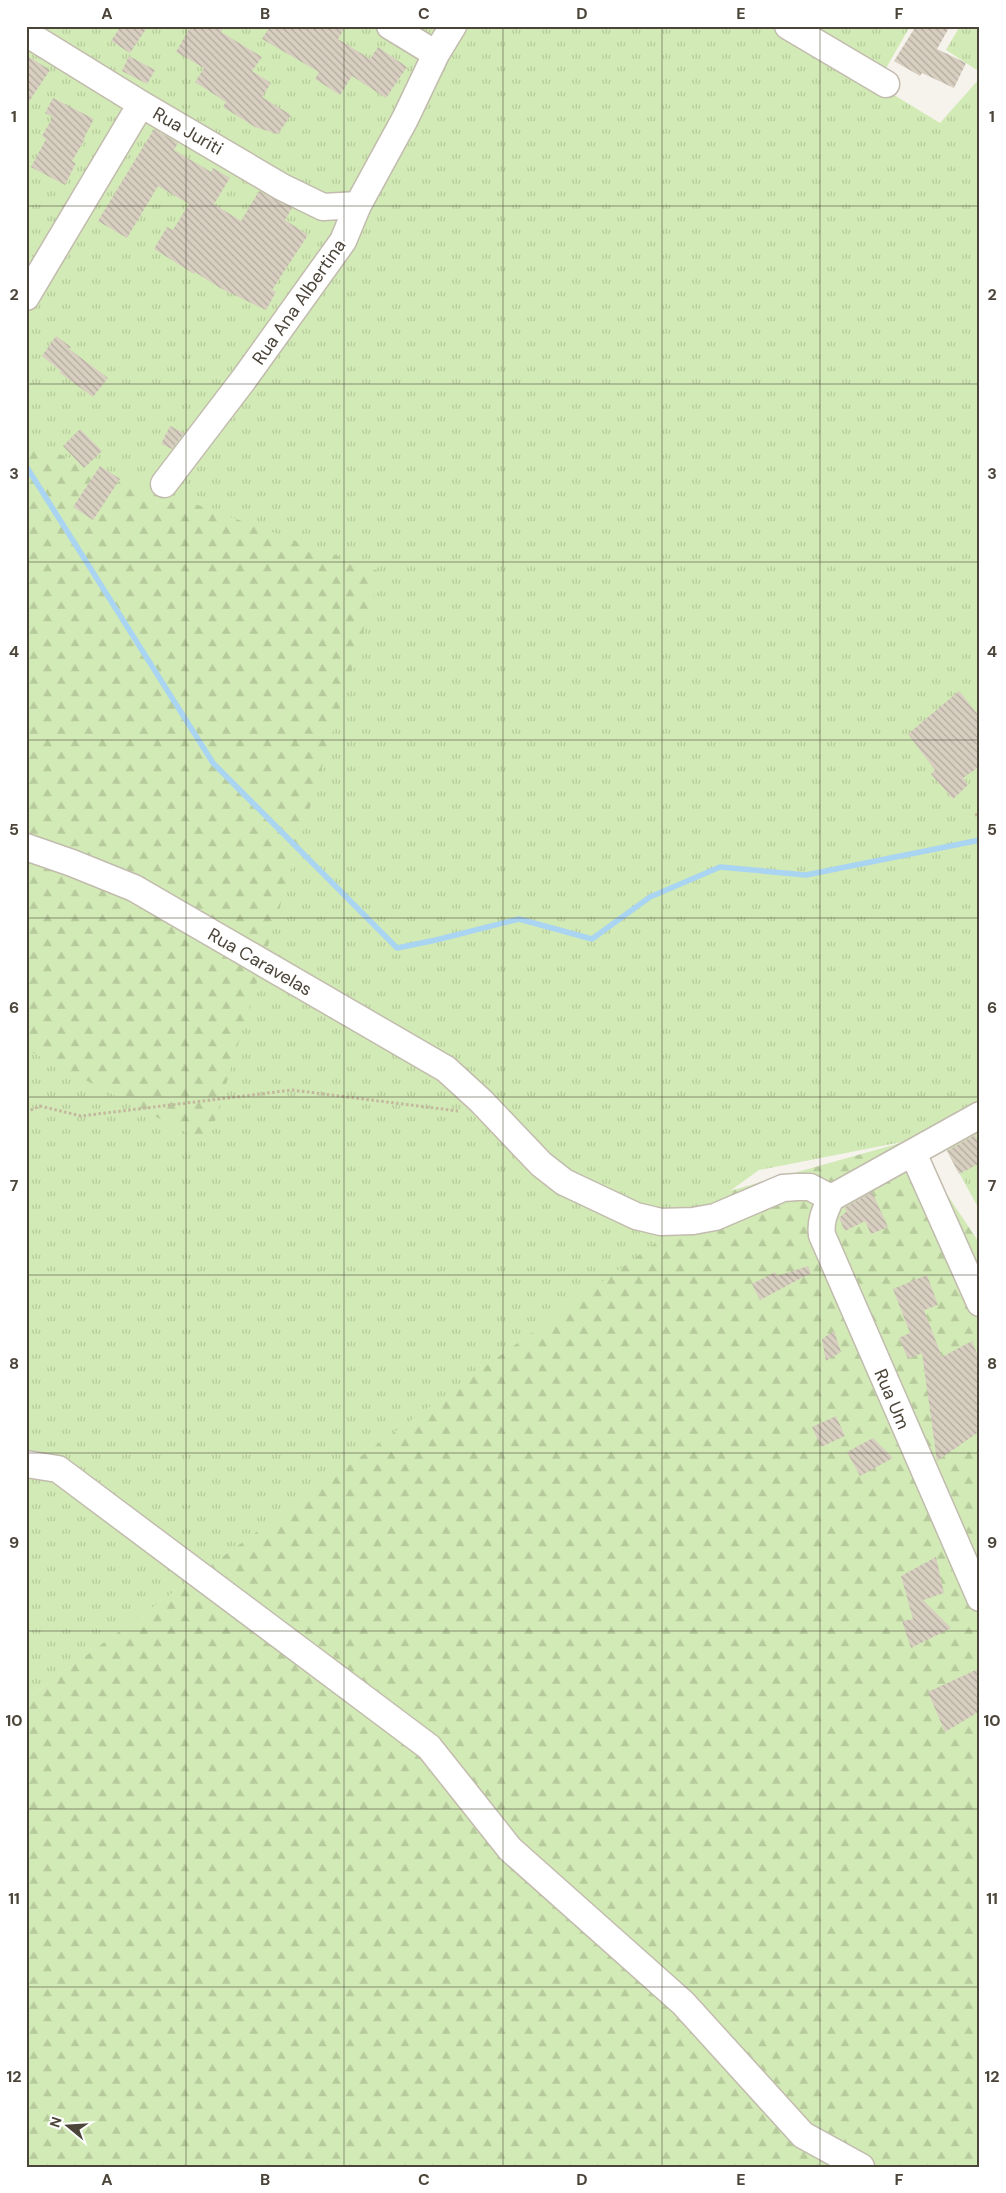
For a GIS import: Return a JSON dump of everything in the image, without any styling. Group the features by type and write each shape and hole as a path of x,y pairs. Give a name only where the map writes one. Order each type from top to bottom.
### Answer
{"street":[{"path":"390,26 436,54"},
{"name":"Rua Ana Albertina","path":"164,484 244,380 343,241 358,205 405,119 436,54 453,26"},
{"path":"788,26 886,84"},
{"name":"Rua Juriti","path":"26,33 141,104 282,187 323,207 358,205"},
{"path":"26,297 141,104"},
{"name":"Rua Caravelas","path":"26,847 134,888 446,1069 488,1108 541,1164 564,1182 636,1216 661,1222 693,1220 715,1216 783,1188 810,1187 831,1198"},
{"path":"831,1198 980,1115"},
{"path":"913,1153 980,1303"},
{"name":"Rua Um","path":"831,1198 823,1215 822,1235 980,1598"},
{"path":"26,1464 58,1469 428,1747 510,1849 683,2004 803,2135 861,2167"}],"path":[{"path":"975,815 980,814"},
{"path":"26,1112 40,1106 81,1116 292,1090 488,1108"}],"green space":[{"path":"26,26 781,26 940,123 980,78 980,1211 945,1147 912,1140 759,1170 26,1699"},
{"path":"802,26 906,26 909,28 881,77"},
{"path":"960,26 980,26 980,72 946,50"},
{"path":"26,442 381,572 208,1144 26,1049"},
{"path":"911,1140 980,1244 980,2167 26,2167 26,1699 726,1192"}],"building":[{"path":"121,26 148,26 130,53 111,41"},
{"path":"191,26 224,26 221,32 262,57 252,71 271,83 262,97 291,115 278,134 255,127 223,107 226,102 195,82 204,68 176,52"},
{"path":"270,26 346,26 338,39 370,59 378,47 407,67 386,98 352,76 340,95 315,79 319,72 262,39"},
{"path":"916,26 950,26 937,49 966,63 954,88 922,73 920,76 894,61"},
{"path":"26,55 50,70 26,106"},
{"path":"129,56 155,70 147,84 122,71"},
{"path":"53,98 94,119 72,161 76,163 65,185 31,167 46,139 42,136 53,117 45,113"},
{"path":"154,129 178,143 174,150 211,172 213,168 230,178 214,204 241,221 259,191 292,208 285,220 308,235 272,290 276,292 266,310 220,288 195,272 194,274 154,249 167,227 173,230 189,204 158,186 127,238 98,221"},
{"path":"56,336 71,347 69,349 108,378 93,397 60,373 61,371 42,356"},
{"path":"170,426 184,433 172,449 161,444"},
{"path":"80,429 102,451 84,468 63,446"},
{"path":"100,466 120,479 93,520 73,507"},
{"path":"959,691 980,717 980,766 963,778 968,785 953,799 931,774 935,770 908,734"},
{"path":"975,1135 980,1146 980,1163 959,1174 947,1151"},
{"path":"872,1192 888,1227 871,1234 865,1221 845,1231 839,1218 847,1211 844,1208"},
{"path":"808,1266 811,1273 760,1300 752,1284 775,1272 777,1276"},
{"path":"927,1275 938,1305 924,1310 942,1357 972,1341 980,1362 980,1431 937,1461 922,1353 908,1359 899,1338 910,1333 893,1289"},
{"path":"834,1331 841,1352 826,1361 822,1339"},
{"path":"836,1416 845,1436 821,1447 812,1427"},
{"path":"873,1438 893,1458 860,1476 847,1452"},
{"path":"936,1557 944,1593 923,1600 951,1628 911,1648 902,1621 913,1619 901,1576"},
{"path":"980,1668 980,1711 945,1732 928,1692"}],"waterway":[{"path":"26,466 213,763 397,948 519,919 592,939 650,897 720,867 806,875 980,840"}]}
